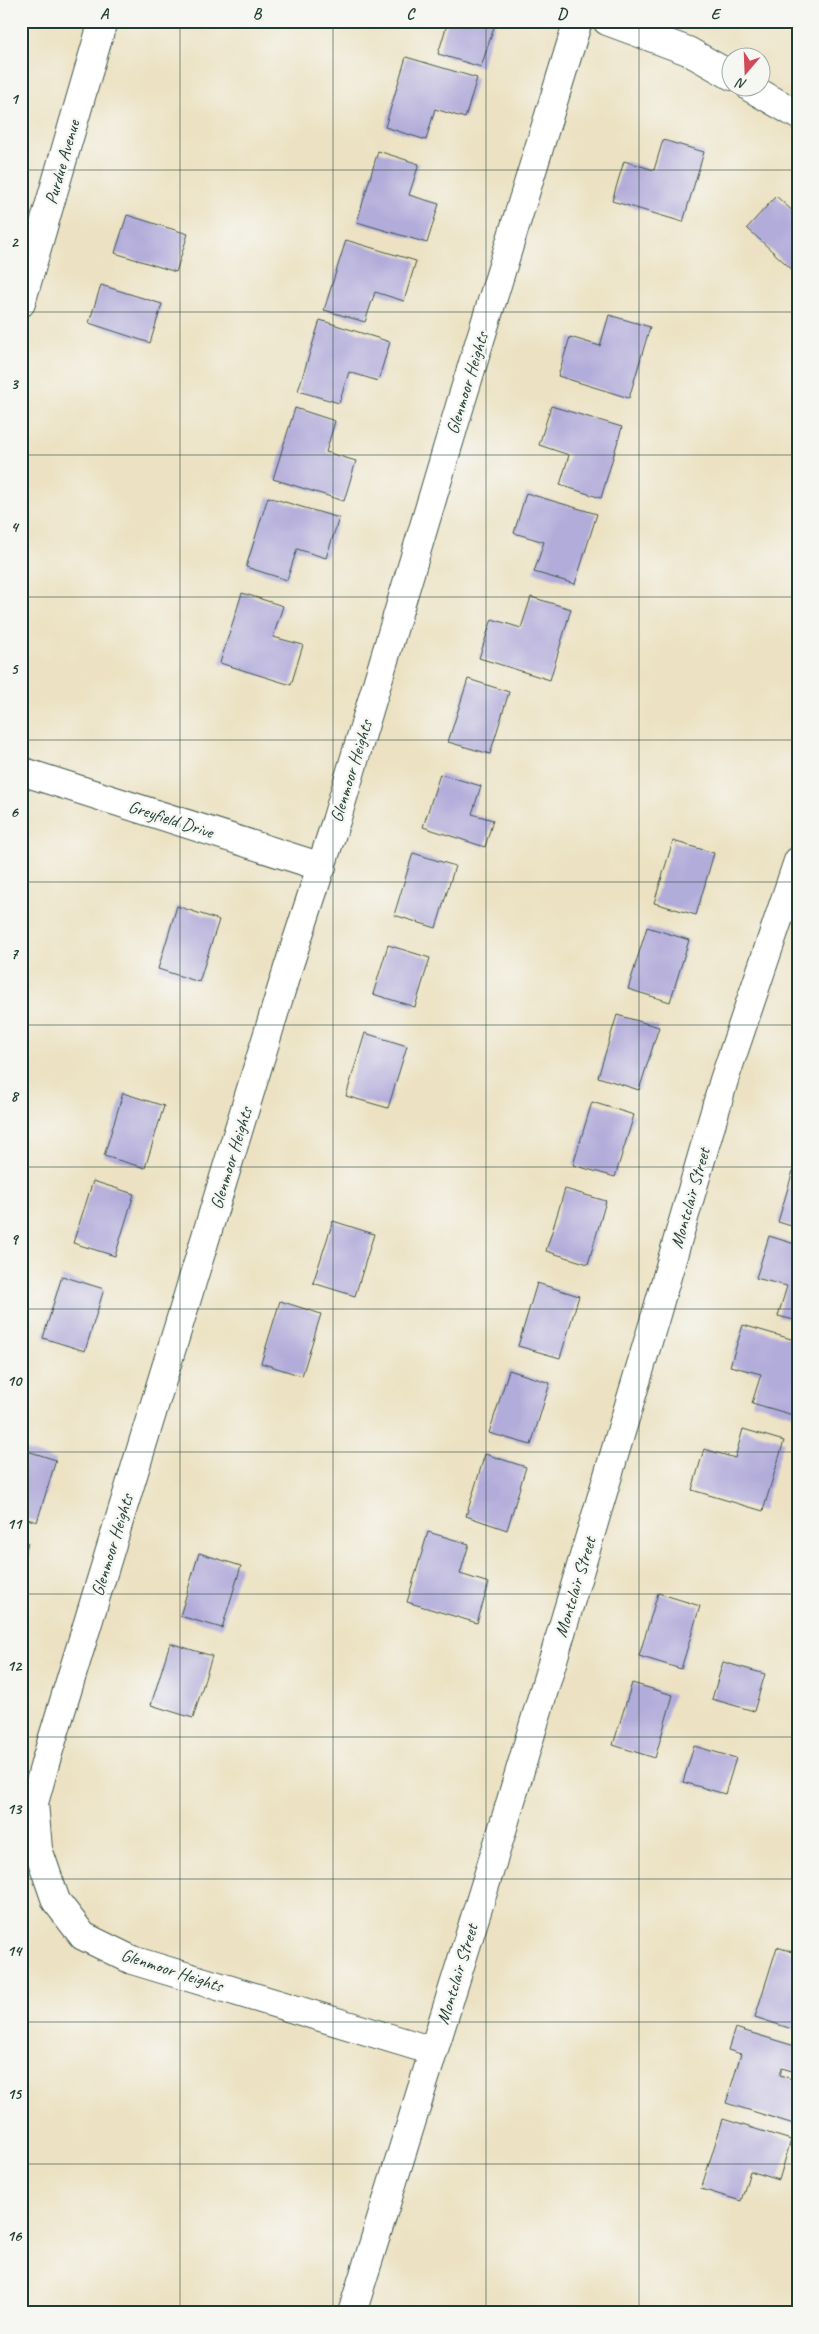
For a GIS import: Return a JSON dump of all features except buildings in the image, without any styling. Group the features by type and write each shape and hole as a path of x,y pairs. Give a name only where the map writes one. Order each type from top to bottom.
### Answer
{"street":[{"name":"Purdue Avenue","path":"21,303 103,21"},
{"name":"Glenmoor Heights","path":"433,2051 132,1960 83,1936 56,1901 38,1849 34,1803 287,971 322,867 578,21"},
{"path":"607,21 688,51 722,70"},
{"path":"768,98 798,115"},
{"name":"Greyfield Drive","path":"21,771 322,867"},
{"name":"Montclair Street","path":"352,2313 501,1834 647,1346 724,1080 798,861"}]}
